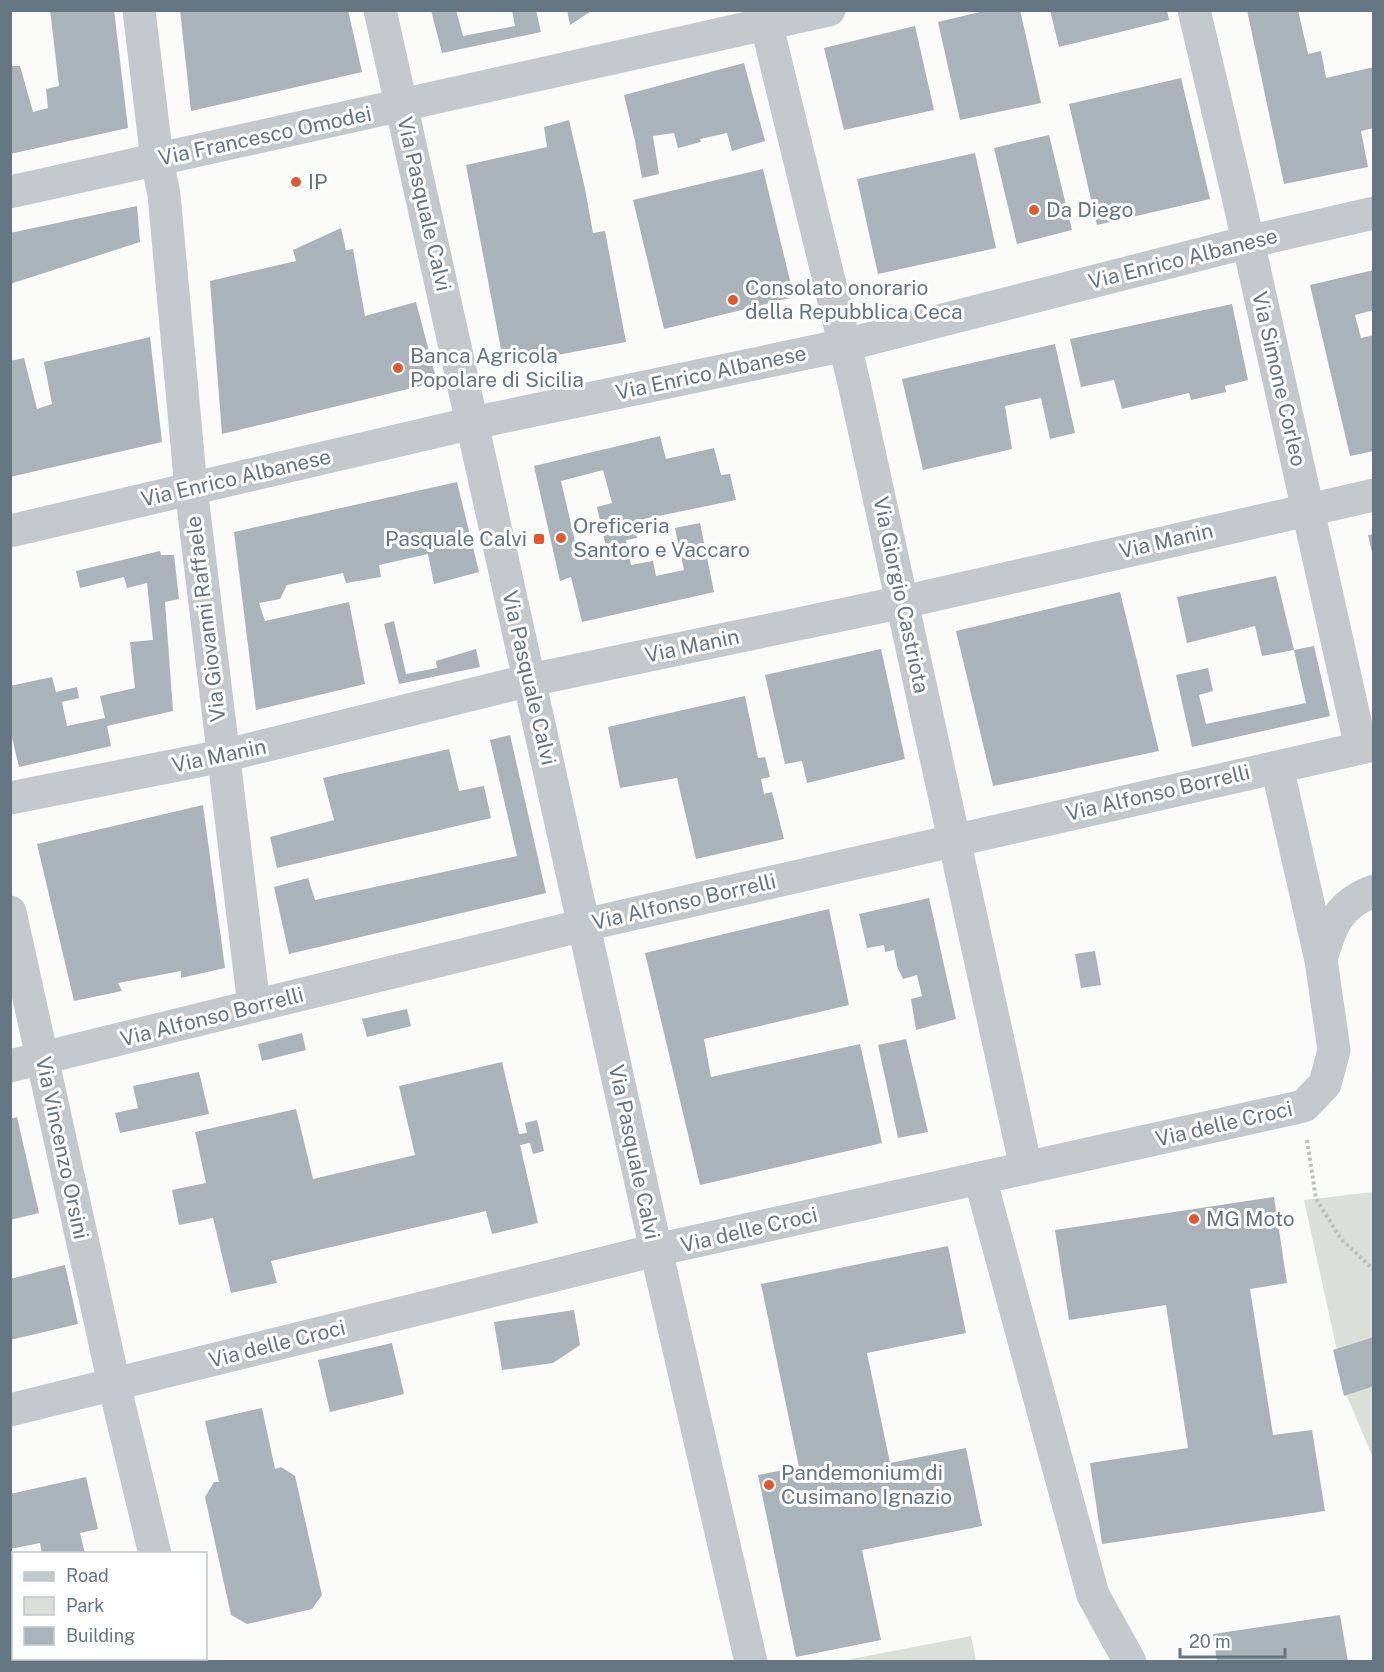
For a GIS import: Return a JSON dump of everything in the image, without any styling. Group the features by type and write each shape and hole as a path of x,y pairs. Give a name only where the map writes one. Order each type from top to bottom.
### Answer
{"street":[{"name":"Via Giovanni Raffaele","path":"139,10 157,160 164,195 190,488 254,1006"},
{"name":"Via Pasquale Calvi","path":"380,10 656,1250 751,1662"},
{"name":"Via Francesco Omodei","path":"10,192 402,106 765,18 829,10"},
{"name":"Via Simone Corleo","path":"1194,10 1308,510 1367,746"},
{"name":"Via Giorgio Castriota","path":"765,18 845,345 1026,1168"},
{"name":"Via Enrico Albanese","path":"10,531 473,423 845,345 1248,242 1374,213"},
{"name":"Via Manin","path":"10,798 222,756 530,680 903,602 1374,495"},
{"name":"Via Alfonso Borrelli","path":"10,1066 584,925 1367,746"},
{"name":"Via delle Croci","path":"10,1410 656,1250 1304,1106 1325,1084 1334,1050 1321,960 1277,766"},
{"path":"1321,960 1329,929 1345,908 1374,891"},
{"name":"Via Vincenzo Orsini","path":"10,912 114,1384 155,1552"},
{"path":"980,1178 1093,1595 1130,1662"}],"path":[{"path":"1307,1139 1316,1199 1341,1239 1374,1270"}],"green space":[{"path":"1373,1192 1373,1458 1347,1396 1304,1200"},
{"path":"971,1636 976,1661 841,1661"}],"building":[{"path":"50,10 114,10 128,128 10,154 10,66 20,66 33,112 48,108 46,89 59,86"},
{"path":"180,10 348,10 362,72 191,111"},
{"path":"431,10 456,10 463,36 515,26 512,10 536,10 541,32 442,53"},
{"path":"567,10 593,10 570,25"},
{"path":"988,10 1020,10 1041,103 960,120 938,22"},
{"path":"1050,10 1167,10 1169,20 1059,47"},
{"path":"1247,10 1298,10 1308,54 1321,51 1326,78 1374,67 1374,128 1361,131 1368,167 1284,184"},
{"path":"915,26 934,110 844,130 824,48"},
{"path":"744,63 765,141 732,151 727,133 700,139 701,142 678,148 674,133 653,136 659,174 642,178 624,95"},
{"path":"1181,78 1210,199 1097,225 1069,104"},
{"path":"569,120 593,233 605,231 626,342 504,365 466,165 547,147 544,127"},
{"path":"1049,135 1072,230 1017,244 994,148"},
{"path":"975,153 996,248 878,274 857,179"},
{"path":"763,169 794,297 664,329 633,200"},
{"path":"137,206 140,242 10,284 10,233"},
{"path":"341,228 346,250 353,249 365,316 416,302 437,382 222,434 210,281 296,261 293,250"},
{"path":"1374,270 1374,310 1355,315 1361,338 1374,335 1374,451 1350,456 1310,285"},
{"path":"1232,304 1248,380 1225,386 1226,392 1191,400 1189,393 1122,409 1114,380 1081,387 1070,339"},
{"path":"150,337 162,442 10,477 10,361 24,358 37,409 52,404 44,362"},
{"path":"1055,344 1075,433 1050,439 1041,398 1005,406 1012,449 923,470 902,379"},
{"path":"660,436 666,459 714,448 721,475 730,474 736,500 634,521 637,538 626,540 631,565 653,561 656,576 684,570 675,528 700,523 714,592 582,622 571,577 560,581 534,466","holes":["603,470 612,503 597,507 606,547 578,554 561,481"]},
{"path":"457,482 479,572 434,584 428,554 379,565 381,577 346,583 343,573 287,585 280,599 259,603 265,621 349,602 365,684 256,710 234,532"},
{"path":"1374,534 1374,556 1373,557 1368,535"},
{"path":"160,551 161,555 174,555 179,599 165,602 173,711 107,726 111,746 19,767 10,729 10,686 52,677 56,692 77,687 79,698 62,702 67,726 105,718 100,696 135,688 130,642 153,640 147,583 127,588 124,577 80,588 76,571"},
{"path":"1276,576 1294,650 1262,656 1255,626 1187,643 1177,597"},
{"path":"1120,592 1159,751 993,786 956,631"},
{"path":"394,621 406,674 437,668 436,661 476,649 480,667 399,684 384,624"},
{"path":"1314,646 1330,716 1192,747 1176,675 1208,668 1213,691 1199,695 1206,724 1306,703 1294,650"},
{"path":"881,649 905,759 807,783 802,761 785,764 765,675"},
{"path":"745,696 758,758 765,757 770,777 761,779 764,794 772,792 784,839 696,859 677,778 620,788 608,727"},
{"path":"510,735 546,893 289,954 274,887 308,878 315,900 517,856 490,740"},
{"path":"449,749 459,791 484,786 491,818 277,868 270,837 334,820 323,778"},
{"path":"203,805 225,968 181,978 181,971 118,983 122,991 74,1001 37,844"},
{"path":"929,898 956,1019 916,1030 911,999 922,996 917,975 903,979 897,966 894,950 885,952 884,945 867,948 859,914"},
{"path":"829,909 849,1005 704,1039 711,1077 860,1044 882,1143 700,1185 645,953"},
{"path":"1095,951 1101,985 1081,988 1075,954"},
{"path":"407,1009 411,1026 367,1037 362,1019"},
{"path":"302,1033 306,1050 262,1061 258,1044"},
{"path":"906,1039 928,1132 898,1138 878,1045"},
{"path":"502,1062 519,1134 527,1133 525,1123 537,1120 544,1151 533,1154 530,1143 520,1145 538,1223 492,1234 486,1211 271,1261 277,1283 231,1293 213,1218 179,1225 172,1190 206,1183 195,1132 296,1109 313,1179 415,1155 399,1086"},
{"path":"199,1072 209,1114 120,1133 115,1113 138,1108 133,1086"},
{"path":"17,1117 39,1213 10,1220 10,1119"},
{"path":"1274,1197 1287,1283 1250,1289 1273,1435 1312,1430 1325,1511 1102,1544 1090,1463 1188,1448 1166,1305 1069,1320 1055,1230"},
{"path":"948,1246 966,1333 867,1353 890,1463 966,1448 982,1526 862,1550 881,1640 796,1657 758,1475 799,1467 761,1284"},
{"path":"65,1265 78,1324 10,1340 10,1279"},
{"path":"574,1310 580,1345 553,1363 502,1370 494,1322"},
{"path":"1374,1337 1374,1386 1344,1396 1333,1350"},
{"path":"392,1343 404,1394 330,1412 318,1360"},
{"path":"262,1408 275,1469 281,1467 295,1476 322,1595 312,1609 247,1624 231,1615 205,1497 214,1482 219,1482 205,1421"},
{"path":"86,1477 98,1529 80,1533 85,1552 42,1552 40,1543 10,1549 10,1494"},
{"path":"1340,1615 1348,1662 1217,1662 1213,1634"},
{"path":"50,1660 116,1660 117,1662 51,1662"}],"place":[{"name":"IP","path":"296,182"},
{"name":"Da Diego","path":"1034,210"},
{"name":"Consolato onorario della Repubblica Ceca","path":"733,300"},
{"name":"Banca Agricola Popolare di Sicilia","path":"398,368"},
{"name":"Oreficeria Santoro e Vaccaro","path":"561,538"},
{"name":"Pasquale Calvi","path":"539,539"},
{"name":"MG Moto","path":"1194,1219"},
{"name":"Pandemonium di Cusimano Ignazio","path":"769,1485"}]}
